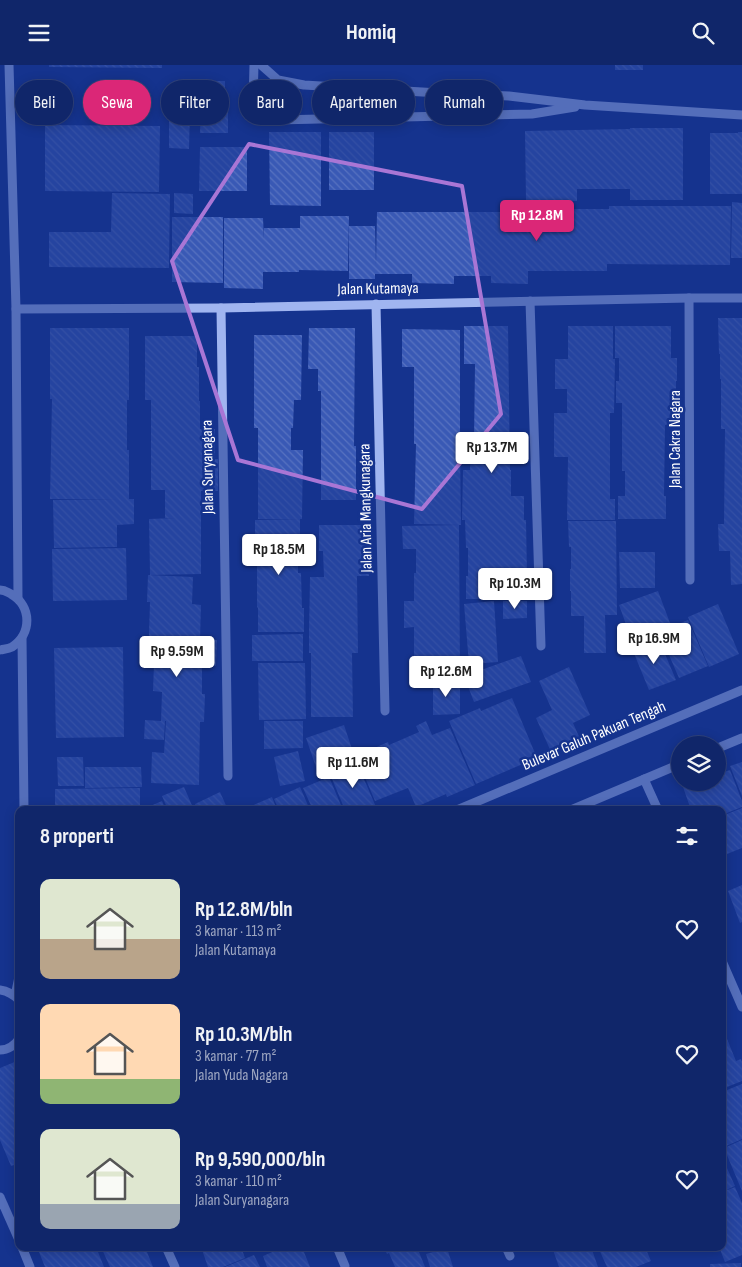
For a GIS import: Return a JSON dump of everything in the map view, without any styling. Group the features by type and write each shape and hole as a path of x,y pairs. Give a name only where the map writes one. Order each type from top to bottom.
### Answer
{"street":[{"path":"9,65 16,309 18,598"},
{"path":"254,65 253,102 260,115 277,120 532,114 585,105"},
{"path":"262,65 278,80 304,85 509,96 585,105 742,115"},
{"name":"Jalan Cakra Nagara","path":"689,298 690,580"},
{"name":"Jalan Kutamaya","path":"16,309 742,298"},
{"path":"530,301 541,646"},
{"name":"Jalan Aria Mangkunagara","path":"376,304 386,711"},
{"name":"Jalan Suryanagara","path":"221,307 228,776"},
{"path":"0,590 4,590 18,598 26,610 27,624 22,638 24,806"},
{"path":"0,650 10,648 22,638"},
{"name":"Bulevar Galuh Pakuan Tengah","path":"466,806 742,690"},
{"path":"726,745 742,738"},
{"path":"580,806 671,768"},
{"path":"644,779 656,806"},
{"path":"726,970 742,1007"},
{"path":"0,990 4,990 15,997"},
{"path":"0,1050 4,1050 15,1043"},
{"path":"0,1197 15,1232"},
{"path":"24,1251 30,1267"},
{"path":"168,1251 175,1267"},
{"path":"339,1251 345,1265"}],"highlighted area":[{"path":"249,144 462,186 501,414 422,509 238,460 172,261"}],"building":[{"path":"49,65 162,65 162,68 49,67"},
{"path":"615,65 643,65 643,70 615,70"},
{"path":"45,125 160,126 159,192 45,191"},
{"path":"169,125 190,125 189,149 169,148"},
{"path":"200,125 228,125 228,133 200,133"},
{"path":"683,128 683,200 630,200 630,189 577,189 577,201 526,201 525,131"},
{"path":"269,132 321,132 321,206 270,205"},
{"path":"329,132 374,132 374,190 329,190"},
{"path":"742,132 742,194 710,194 710,133"},
{"path":"200,147 247,147 247,191 199,191"},
{"path":"112,193 170,194 169,268 49,267 49,232 111,232"},
{"path":"174,193 193,194 193,214 174,213"},
{"path":"732,202 742,203 742,258 731,258"},
{"path":"529,206 572,206 572,209 609,209 609,206 731,206 730,265 607,264 607,271 528,271 528,284 491,283 491,276 454,276 454,284 412,283 412,274 375,274 375,279 349,279 349,226 375,226 376,265 377,212 529,212"},
{"path":"300,216 349,216 348,271 299,270 299,272 263,272 263,289 224,288 224,218 263,218 264,239 264,228 300,228"},
{"path":"172,217 223,217 223,283 172,282"},
{"path":"718,318 742,318 742,584 731,585 730,551 719,551 718,524 724,524 725,429 721,429"},
{"path":"464,326 508,326 511,496 524,496 527,575 512,575 512,599 466,599 468,548 466,548 465,520 462,520 463,470 470,470 471,442 474,442 475,364 464,364"},
{"path":"568,326 613,326 613,359 615,359 614,413 610,413 610,499 615,499 615,520 567,520 568,457 554,457 554,413 567,413 567,389 555,389 555,359 568,359"},
{"path":"615,326 671,326 671,358 677,358 677,381 676,403 673,403 673,425 665,425 664,496 666,496 666,519 618,519 618,496 625,496 625,471 622,471 622,403 616,403 616,381 619,381 619,358 615,358"},
{"path":"50,328 129,328 127,450 129,450 129,499 134,499 134,524 117,525 117,547 54,548 53,500 117,499 50,499 52,399 50,399"},
{"path":"309,328 355,328 354,446 356,446 356,500 321,500 321,391 318,391 318,369 308,369"},
{"path":"402,329 460,330 461,525 414,524 416,444 414,444 414,367 402,367"},
{"path":"254,335 302,335 301,400 294,400 291,450 303,450 302,519 258,519 258,428 254,428"},
{"path":"145,336 197,336 200,429 215,429 215,459 218,459 218,491 201,491 201,574 150,575 149,519 175,518 165,518 165,490 151,490 151,400 145,400"},
{"path":"300,519 298,573 301,573 304,632 258,632 255,520"},
{"path":"568,521 616,521 617,615 605,615 606,653 584,653 584,616 571,616 571,547 569,547"},
{"path":"319,525 369,525 369,576 357,576 358,653 352,653 353,717 311,717 311,653 309,653 310,577 324,577 323,551 319,551"},
{"path":"459,525 460,678 414,679 414,627 404,628 404,601 414,601 416,549 403,549 402,526"},
{"path":"126,548 127,600 53,601 52,549"},
{"path":"619,552 655,552 655,588 620,588"},
{"path":"148,575 193,577 192,604 201,605 200,640 217,640 216,666 189,665 202,666 202,694 205,694 204,722 200,722 199,785 151,783 152,752 164,753 166,721 164,740 144,739 145,720 161,721 162,692 153,691 154,664 148,663 150,602 147,602"},
{"path":"658,591 670,623 631,638 619,605"},
{"path":"494,601 498,662 469,664 464,604"},
{"path":"503,601 527,601 527,618 503,619"},
{"path":"718,604 739,654 709,667 688,617"},
{"path":"688,620 708,666 679,678 659,632"},
{"path":"303,634 303,661 252,661 252,635"},
{"path":"659,640 676,680 649,690 633,651"},
{"path":"123,647 124,737 56,738 54,648"},
{"path":"521,656 531,682 474,702 464,676"},
{"path":"258,663 305,663 306,719 259,720"},
{"path":"569,667 590,715 573,723 581,741 552,754 536,718 552,710 539,681"},
{"path":"433,681 460,681 460,714 433,715"},
{"path":"512,698 537,758 476,784 449,721 480,708 481,711"},
{"path":"264,721 303,721 303,748 264,749"},
{"path":"426,721 432,735 450,728 475,785 447,797 446,794 418,806 416,806 408,788 375,801 356,756 388,742 389,745 419,732 416,726"},
{"path":"344,725 355,758 317,770 306,738"},
{"path":"298,751 305,781 280,786 274,757"},
{"path":"57,757 83,757 84,786 58,786"},
{"path":"742,762 742,796 730,766"},
{"path":"357,763 376,806 343,806 330,774"},
{"path":"85,767 141,767 142,787 85,788"},
{"path":"730,770 742,801 742,807 726,813 726,806 690,806 684,791 726,791 726,771"},
{"path":"329,777 341,806 311,806 303,788"},
{"path":"184,787 192,806 166,806 162,796"},
{"path":"300,787 308,806 277,806 274,799"},
{"path":"140,788 140,806 55,806 55,789"},
{"path":"220,792 226,806 196,806 195,804"},
{"path":"272,797 275,806 251,806"},
{"path":"162,801 164,806 150,806"},
{"path":"742,808 742,848 726,854 726,814"},
{"path":"742,885 742,922 740,923 728,891"},
{"path":"726,1036 736,1061 741,1059 742,1081 726,1087"},
{"path":"15,1062 15,1167 14,1165 11,1166 0,1140 0,1068"},
{"path":"742,1084 742,1139 726,1146 726,1090"},
{"path":"742,1140 742,1191 726,1153 726,1147"},
{"path":"726,1166 735,1186 726,1190"},
{"path":"735,1187 742,1203 742,1255 725,1262 721,1251 726,1251 726,1190"},
{"path":"39,1251 98,1251 104,1267 45,1267"},
{"path":"103,1251 147,1251 153,1267 110,1267"},
{"path":"202,1251 242,1251 245,1258 223,1267 208,1267"},
{"path":"275,1251 304,1251 310,1267 267,1267 263,1256"},
{"path":"386,1251 419,1251 425,1267 395,1267 389,1253 387,1254"},
{"path":"436,1251 448,1251 453,1267 430,1267 426,1254"},
{"path":"553,1251 592,1251 598,1267 559,1267"},
{"path":"600,1251 647,1251 651,1261 636,1267 607,1267"},
{"path":"254,1255 260,1267 225,1267"},
{"path":"741,1263 741,1267 710,1267 710,1264"}]}
